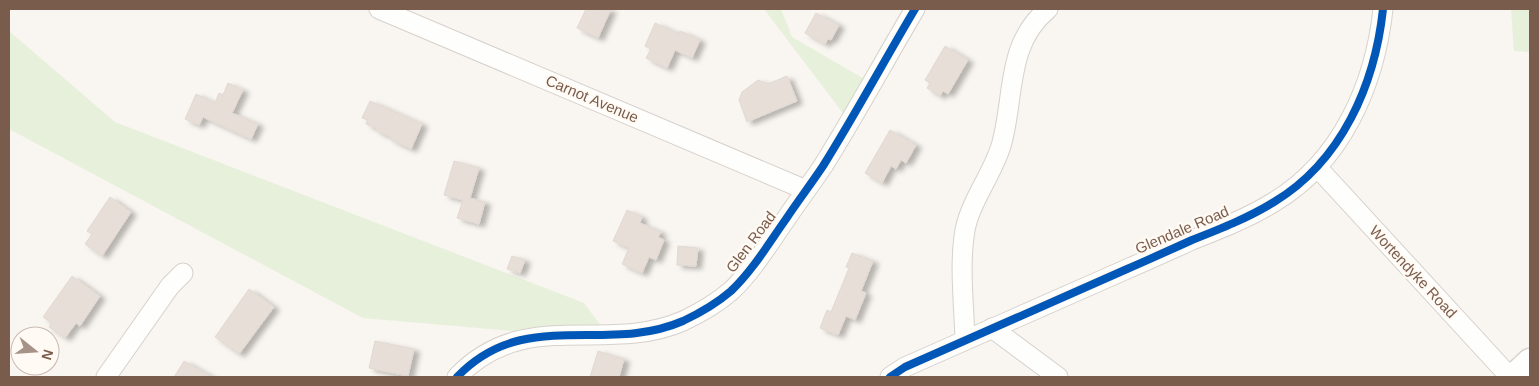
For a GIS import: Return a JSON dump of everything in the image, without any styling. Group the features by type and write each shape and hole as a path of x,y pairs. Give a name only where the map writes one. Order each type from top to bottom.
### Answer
{"street":[{"name":"Carnot Avenue","path":"379,9 416,16 806,190"},
{"name":"Glen Road","path":"458,377 470,364 488,352 508,343 529,338 638,333 656,330 682,321 708,308 730,291 749,272 822,166 915,9"},
{"path":"965,340 963,249 966,228 973,208 992,171 1002,145 1014,66 1020,47 1030,29 1048,9"},
{"name":"Glendale Road","path":"890,377 905,367 965,340 1247,218 1276,201 1299,184 1317,167 1338,141 1353,117 1367,86 1378,49 1384,9"},
{"name":"Wortendyke Road","path":"1317,167 1510,377"},
{"path":"106,377 170,286 183,273"},
{"path":"992,328 1058,377"},
{"path":"1514,377 1530,362"}],"green space":[{"path":"764,9 781,9 792,37 871,83 849,121"},
{"path":"1511,9 1530,9 1530,52 1514,51"},
{"path":"9,31 115,122 584,303 607,334 560,335 363,318 9,129"}],"building":[{"path":"586,9 611,9 598,38 577,28"},
{"path":"816,13 839,25 831,40 828,39 825,44 805,33"},
{"path":"655,23 679,34 680,31 700,40 692,58 675,50 667,68 646,58 651,49 645,46"},
{"path":"945,46 968,60 948,94 943,91 940,96 927,88 930,83 925,80"},
{"path":"787,76 797,101 747,122 739,100 742,92 758,80 768,84"},
{"path":"228,83 243,90 232,113 258,124 251,139 203,117 199,125 185,119 196,94 215,103 219,93 223,95"},
{"path":"370,101 422,124 411,149 366,124 368,120 362,118"},
{"path":"890,130 916,145 906,163 901,160 896,169 891,166 882,183 865,173"},
{"path":"454,161 479,168 470,198 485,202 479,224 457,218 463,200 444,195"},
{"path":"110,197 131,212 102,256 85,244 92,234 87,231"},
{"path":"627,210 642,217 640,223 661,232 658,237 664,240 656,260 649,257 642,273 622,264 629,248 613,241"},
{"path":"678,246 698,248 696,266 677,265"},
{"path":"852,253 873,261 861,291 866,293 855,320 846,316 838,335 820,328 827,310 831,312 849,268 846,267"},
{"path":"512,256 525,260 520,273 507,269"},
{"path":"72,276 100,296 80,326 76,323 65,338 60,335 60,326 50,326 52,323 43,317"},
{"path":"249,289 274,307 239,354 215,337"},
{"path":"375,341 414,349 408,376 369,368"},
{"path":"598,351 624,359 619,377 590,377"},
{"path":"184,361 212,377 174,377"}],"cycle path":[{"path":"457,377 483,356 510,343 538,337 624,334 654,330 696,315 731,291 754,265 823,166 915,9"},
{"path":"890,377 905,367 1244,218 1274,202 1298,185 1319,165 1336,143 1351,118 1363,92 1372,65 1383,9"}]}
